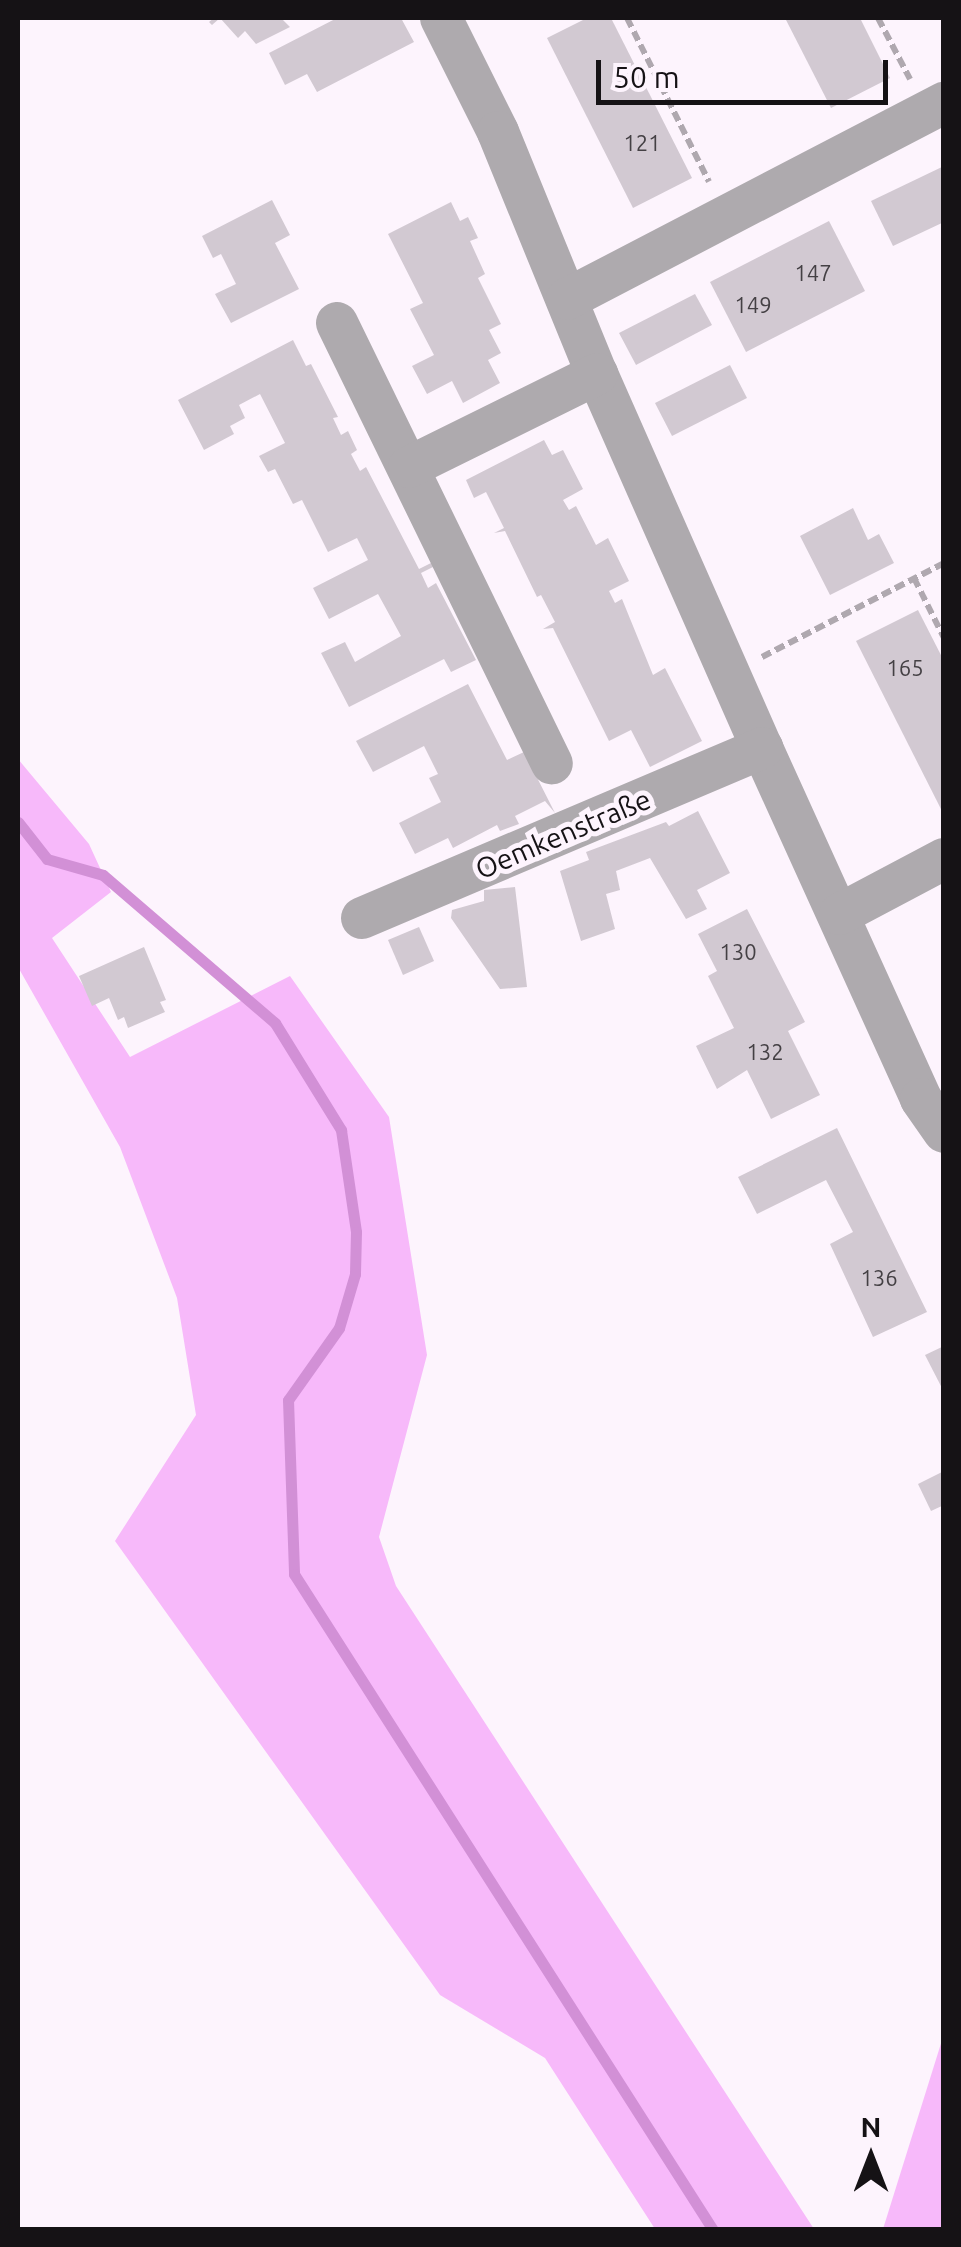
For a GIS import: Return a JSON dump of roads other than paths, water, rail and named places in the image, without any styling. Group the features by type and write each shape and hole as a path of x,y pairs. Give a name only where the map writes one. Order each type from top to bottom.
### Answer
{"street":[{"path":"441,18 498,132 597,374 762,748 921,1099 944,1132"},
{"path":"567,299 935,107"},
{"path":"338,324 552,763"},
{"path":"409,467 597,374"},
{"name":"Oemkenstraße","path":"362,918 762,748"},
{"path":"840,914 944,859"}],"waterway":[{"path":"18,822 47,859 103,875 275,1023 341,1130 356,1232 355,1274 339,1328 288,1400 294,1574 713,2230"}]}
